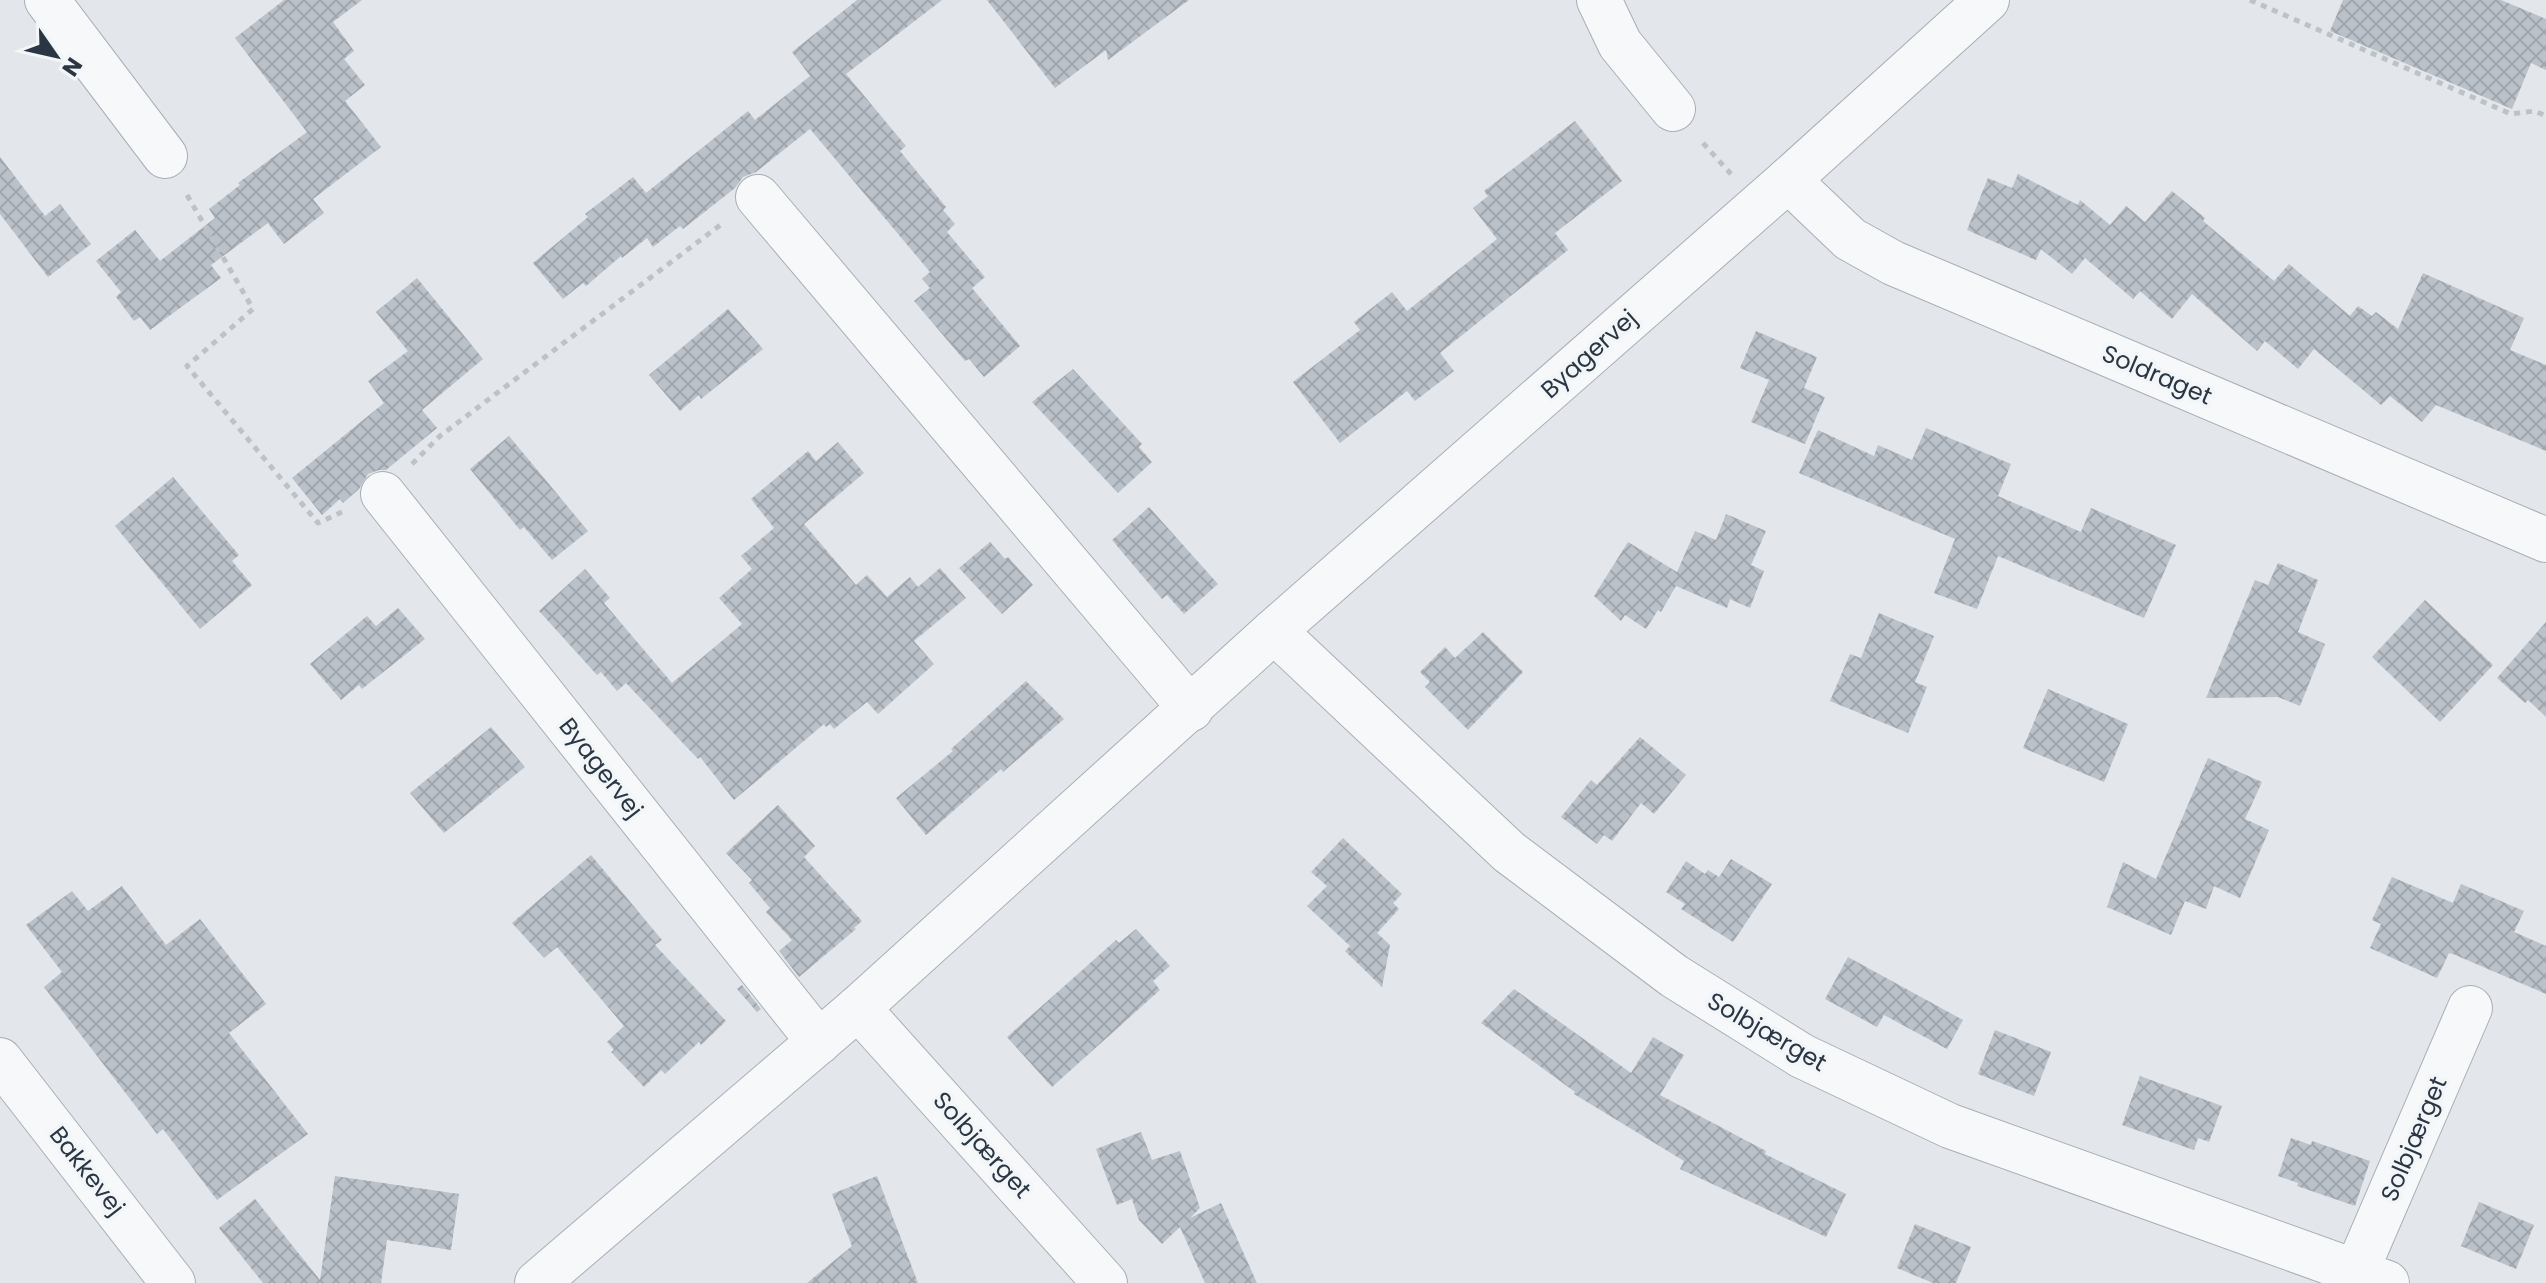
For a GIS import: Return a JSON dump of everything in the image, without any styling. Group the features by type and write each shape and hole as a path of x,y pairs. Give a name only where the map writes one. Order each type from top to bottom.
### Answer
{"street":[{"path":"47,0 165,156"},
{"path":"1599,0 1620,44 1673,109"},
{"name":"Byagervej","path":"537,1283 858,1008 1274,631 1987,0"},
{"name":"Soldraget","path":"1773,192 1893,263 2546,540"},
{"path":"758,197 1191,709"},
{"name":"Byagervej","path":"383,494 819,1042"},
{"name":"Solbjærget","path":"1274,631 1509,852 1674,976 1802,1056 1950,1126 2372,1277 2470,1008"},
{"name":"Solbjærget","path":"858,1008 1105,1283"},
{"name":"Bakkevej","path":"0,1060 173,1283"}],"path":[{"path":"2250,0 2511,114 2535,111 2546,116"},
{"path":"1673,109 1773,192"},
{"path":"165,156 253,309 187,366 318,523 383,494 440,436 758,197"}],"building":[{"path":"284,0 362,0 333,22 354,51 344,59 365,85 345,101 381,147 313,199 324,213 284,244 268,223 211,265 221,278 150,330 140,317 134,321 116,297 121,292 96,261 135,230 160,261 215,218 209,209 240,185 238,183 307,132 235,38"},
{"path":"857,0 942,0 846,74 906,146 900,151 946,207 943,210 955,224 947,232 985,277 972,288 1020,346 984,377 969,359 965,361 914,301 930,288 922,279 930,272 810,129 756,172 743,177 735,188 683,229 680,226 653,247 647,238 586,286 583,283 563,299 533,263 588,217 585,214 633,177 646,193 748,111 755,120 810,76 792,52"},
{"path":"987,0 1189,0 1108,60 1106,50 1055,88"},
{"path":"2343,0 2501,0 2546,19 2546,70 2531,63 2512,109 2330,31"},
{"path":"1575,121 1622,181 1555,233 1568,250 1440,353 1454,371 1415,401 1407,391 1340,443 1293,382 1360,330 1354,322 1392,292 1407,311 1497,239 1473,208 1488,196 1484,191"},
{"path":"0,157 45,216 60,204 91,244 48,277 0,214"},
{"path":"2018,174 2078,205 2080,200 2110,225 2126,206 2145,222 2172,191 2274,281 2289,264 2350,316 2358,306 2372,316 2376,312 2398,329 2423,273 2524,318 2510,350 2546,365 2546,451 2436,405 2422,422 2390,396 2381,405 2314,349 2298,369 2265,341 2257,351 2192,294 2172,319 2140,291 2133,299 2085,258 2072,274 2041,249 2036,260 1967,230 1988,178 2012,188"},
{"path":"417,278 483,359 422,410 437,428 386,470 368,474 359,489 343,503 340,499 322,515 292,478 384,403 368,381 408,351 376,312"},
{"path":"728,309 763,349 701,399 699,395 680,411 649,375"},
{"path":"1756,331 1817,357 1804,388 1825,397 1805,444 1751,422 1769,380 1740,368"},
{"path":"1073,369 1142,444 1139,447 1152,462 1118,493 1032,402"},
{"path":"1926,428 2011,464 1998,496 2081,532 2091,508 2176,545 2144,618 1998,556 1977,609 1934,593 1955,539 1799,473 1818,430 1874,456 1878,445 1912,460"},
{"path":"509,436 588,531 552,560 524,527 520,530 470,469"},
{"path":"838,442 864,473 804,524 856,585 867,575 887,597 910,577 918,587 940,568 966,598 914,641 934,664 878,714 867,702 834,729 830,724 826,727 824,724 734,800 700,757 698,759 626,683 617,691 601,672 597,675 539,611 585,569 610,598 604,603 672,683 742,624 719,598 752,569 741,556 774,528 751,499 808,451 816,461"},
{"path":"173,477 239,555 232,561 252,585 200,629 115,526"},
{"path":"1149,507 1218,584 1184,614 1167,595 1162,599 1112,540"},
{"path":"1726,514 1766,531 1751,565 1764,571 1750,608 1730,599 1727,608 1676,586 1661,612 1658,610 1646,629 1625,615 1621,621 1594,596 1628,542 1677,572 1695,531 1716,540"},
{"path":"990,542 1033,585 1002,614 959,568"},
{"path":"2278,563 2318,580 2298,632 2325,644 2300,706 2278,697 2206,698 2255,580 2268,585"},
{"path":"2425,600 2493,665 2440,722 2372,657"},
{"path":"398,608 425,639 362,689 359,685 341,700 310,664 367,616 376,626"},
{"path":"1879,613 1934,636 1915,682 1927,687 1908,733 1830,701 1850,654 1861,658"},
{"path":"2546,622 2546,717 2497,678"},
{"path":"1483,632 1523,672 1468,730 1425,687 1430,682 1420,672 1445,647 1455,658"},
{"path":"1026,681 1064,719 926,835 896,798 953,751 951,749"},
{"path":"2048,689 2128,724 2104,782 2023,748"},
{"path":"491,727 525,767 444,833 410,793"},
{"path":"1640,737 1686,775 1654,814 1641,803 1612,841 1604,835 1597,844 1561,817 1591,780 1597,785"},
{"path":"2208,758 2262,782 2245,819 2269,830 2240,898 2214,886 2206,909 2185,901 2171,935 2107,907 2123,862 2156,879"},
{"path":"778,805 815,846 804,857 862,921 799,977 779,951 792,940 766,912 770,908 749,883 752,880 726,853"},
{"path":"1343,838 1402,894 1393,903 1399,909 1377,933 1390,945 1382,987 1345,951 1350,946 1307,906 1327,886 1311,872"},
{"path":"591,855 662,940 655,945 726,1021 665,1074 661,1070 644,1087 611,1052 614,1050 607,1042 624,1026 557,947 544,958 512,923"},
{"path":"1731,859 1772,884 1733,942 1681,909 1685,904 1666,892 1686,861 1705,874 1708,870 1719,877"},
{"path":"2392,877 2453,903 2461,884 2524,911 2514,932 2546,946 2546,994 2453,954 2449,953 2437,978 2370,948 2381,924 2372,920"},
{"path":"122,886 166,945 200,919 266,1004 229,1033 308,1134 217,1200 163,1129 157,1134 44,987 62,972 26,925 72,891 88,911"},
{"path":"1136,929 1170,966 1153,981 1160,990 1052,1087 1007,1037 1116,940 1119,943"},
{"path":"1848,957 1963,1020 1947,1049 1884,1015 1877,1027 1825,999"},
{"path":"742,985 761,1009 757,1012 737,989"},
{"path":"1514,989 1631,1073 1653,1037 1684,1055 1660,1095 1766,1151 1765,1154 1846,1194 1826,1237 1680,1169 1684,1161 1574,1094 1481,1023"},
{"path":"1995,1030 2051,1052 2034,1096 1978,1074"},
{"path":"2140,1076 2222,1106 2209,1142 2198,1138 2194,1150 2122,1125"},
{"path":"1141,1132 1152,1160 1180,1151 1200,1208 1190,1218 1221,1203 1257,1283 1205,1283 1180,1227 1162,1244 1139,1220 1132,1199 1117,1205 1096,1149"},
{"path":"2291,1138 2311,1145 2312,1141 2370,1161 2355,1206 2297,1186 2298,1183 2278,1176"},
{"path":"335,1176 459,1194 451,1250 387,1240 381,1283 263,1283 219,1228 255,1199 320,1280"},
{"path":"877,1176 918,1283 807,1283 852,1246 832,1194"},
{"path":"2479,1202 2534,1225 2516,1269 2461,1246"},
{"path":"1915,1224 1971,1247 1956,1283 1933,1283 1897,1268"}]}
